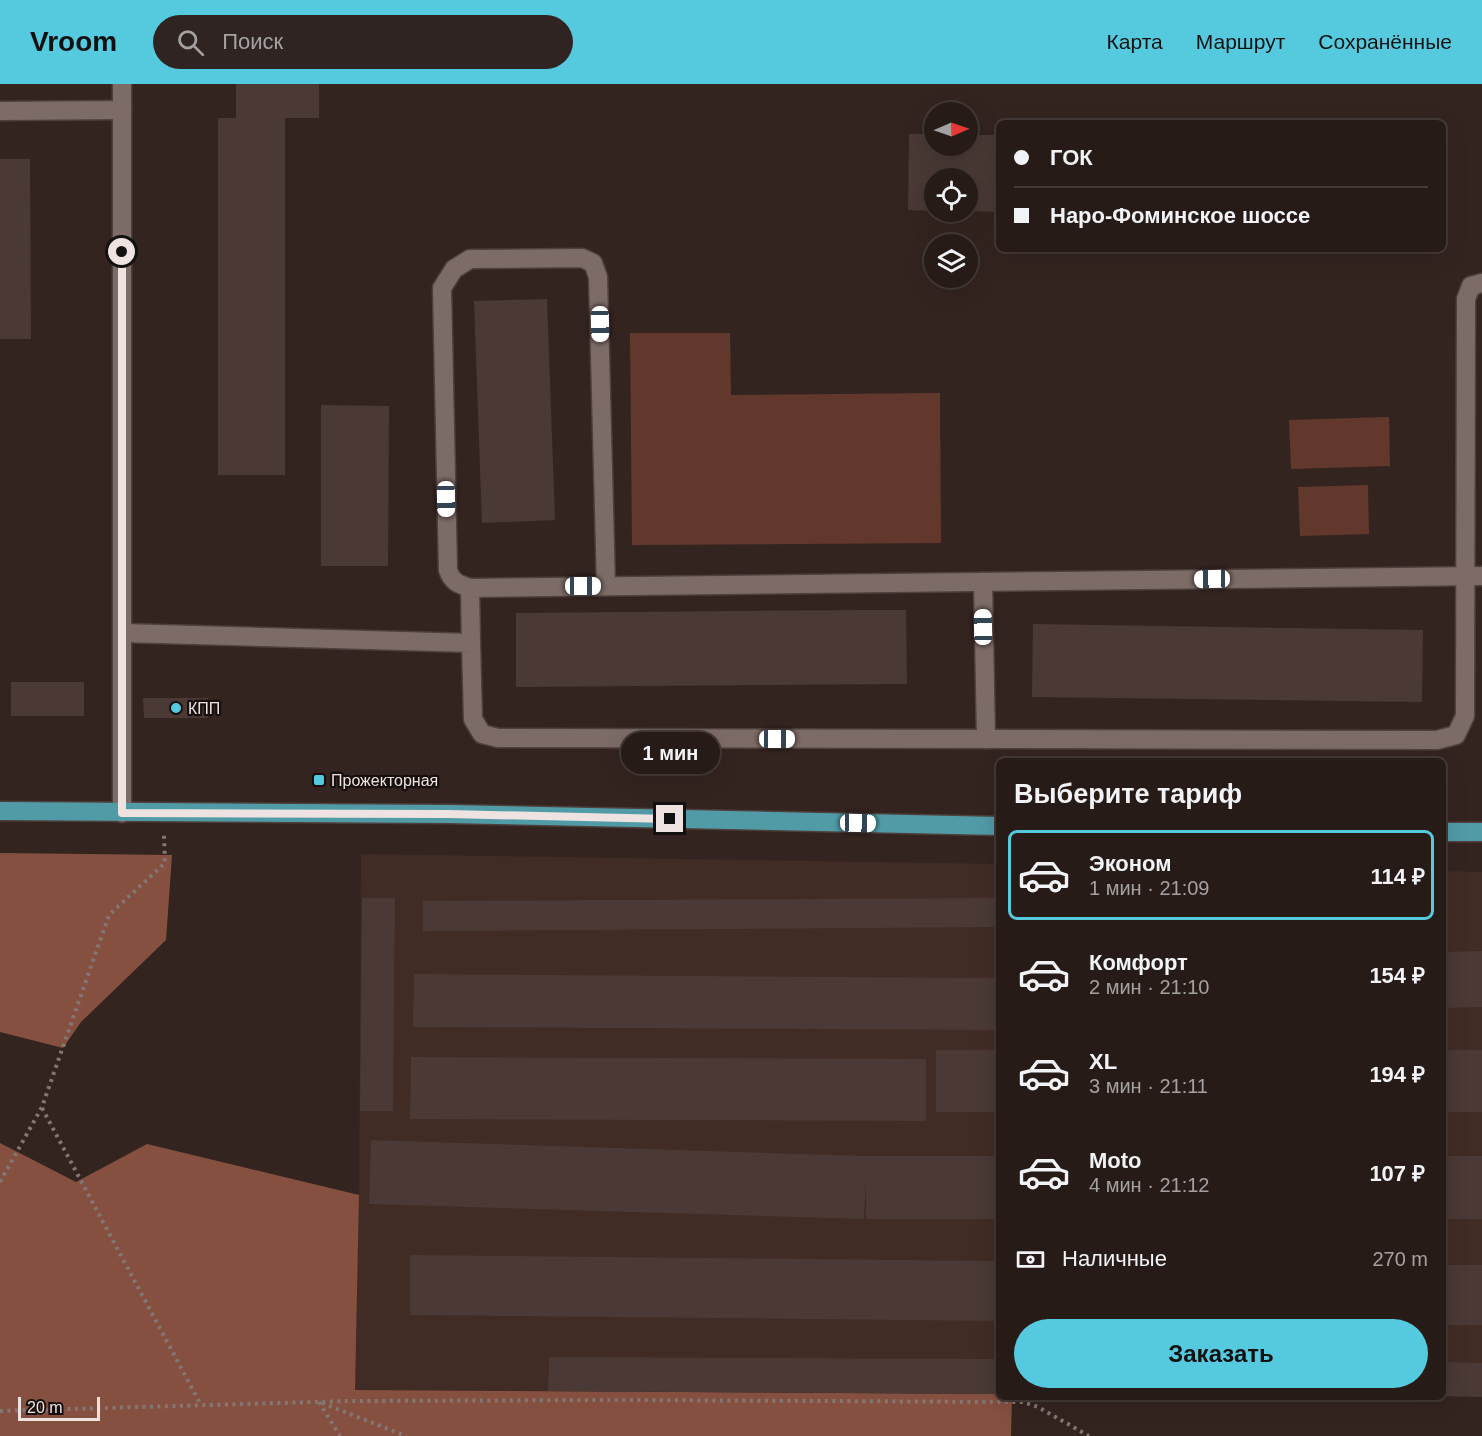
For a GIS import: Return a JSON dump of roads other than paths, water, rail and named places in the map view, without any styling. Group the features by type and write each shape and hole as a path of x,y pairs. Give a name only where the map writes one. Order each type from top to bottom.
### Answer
{"main road":[{"path":"0,811 449,814 996,826"},
{"path":"1446,832 1482,832"}],"street":[{"path":"122,84 122,813"},
{"path":"0,111 122,110"},
{"path":"606,586 598,277 593,263 582,258 470,259 454,269 442,288 448,570 456,583 470,588 1474,576"},
{"path":"470,588 473,719 482,734 498,738 1437,740 1456,735 1465,716 1474,576 1466,299 1471,286 1482,283"},
{"path":"982,582 986,739"},
{"path":"123,633 471,643"}],"place":[{"name":"КПП","path":"176,708"},
{"name":"Прожекторная","path":"319,780"}]}
